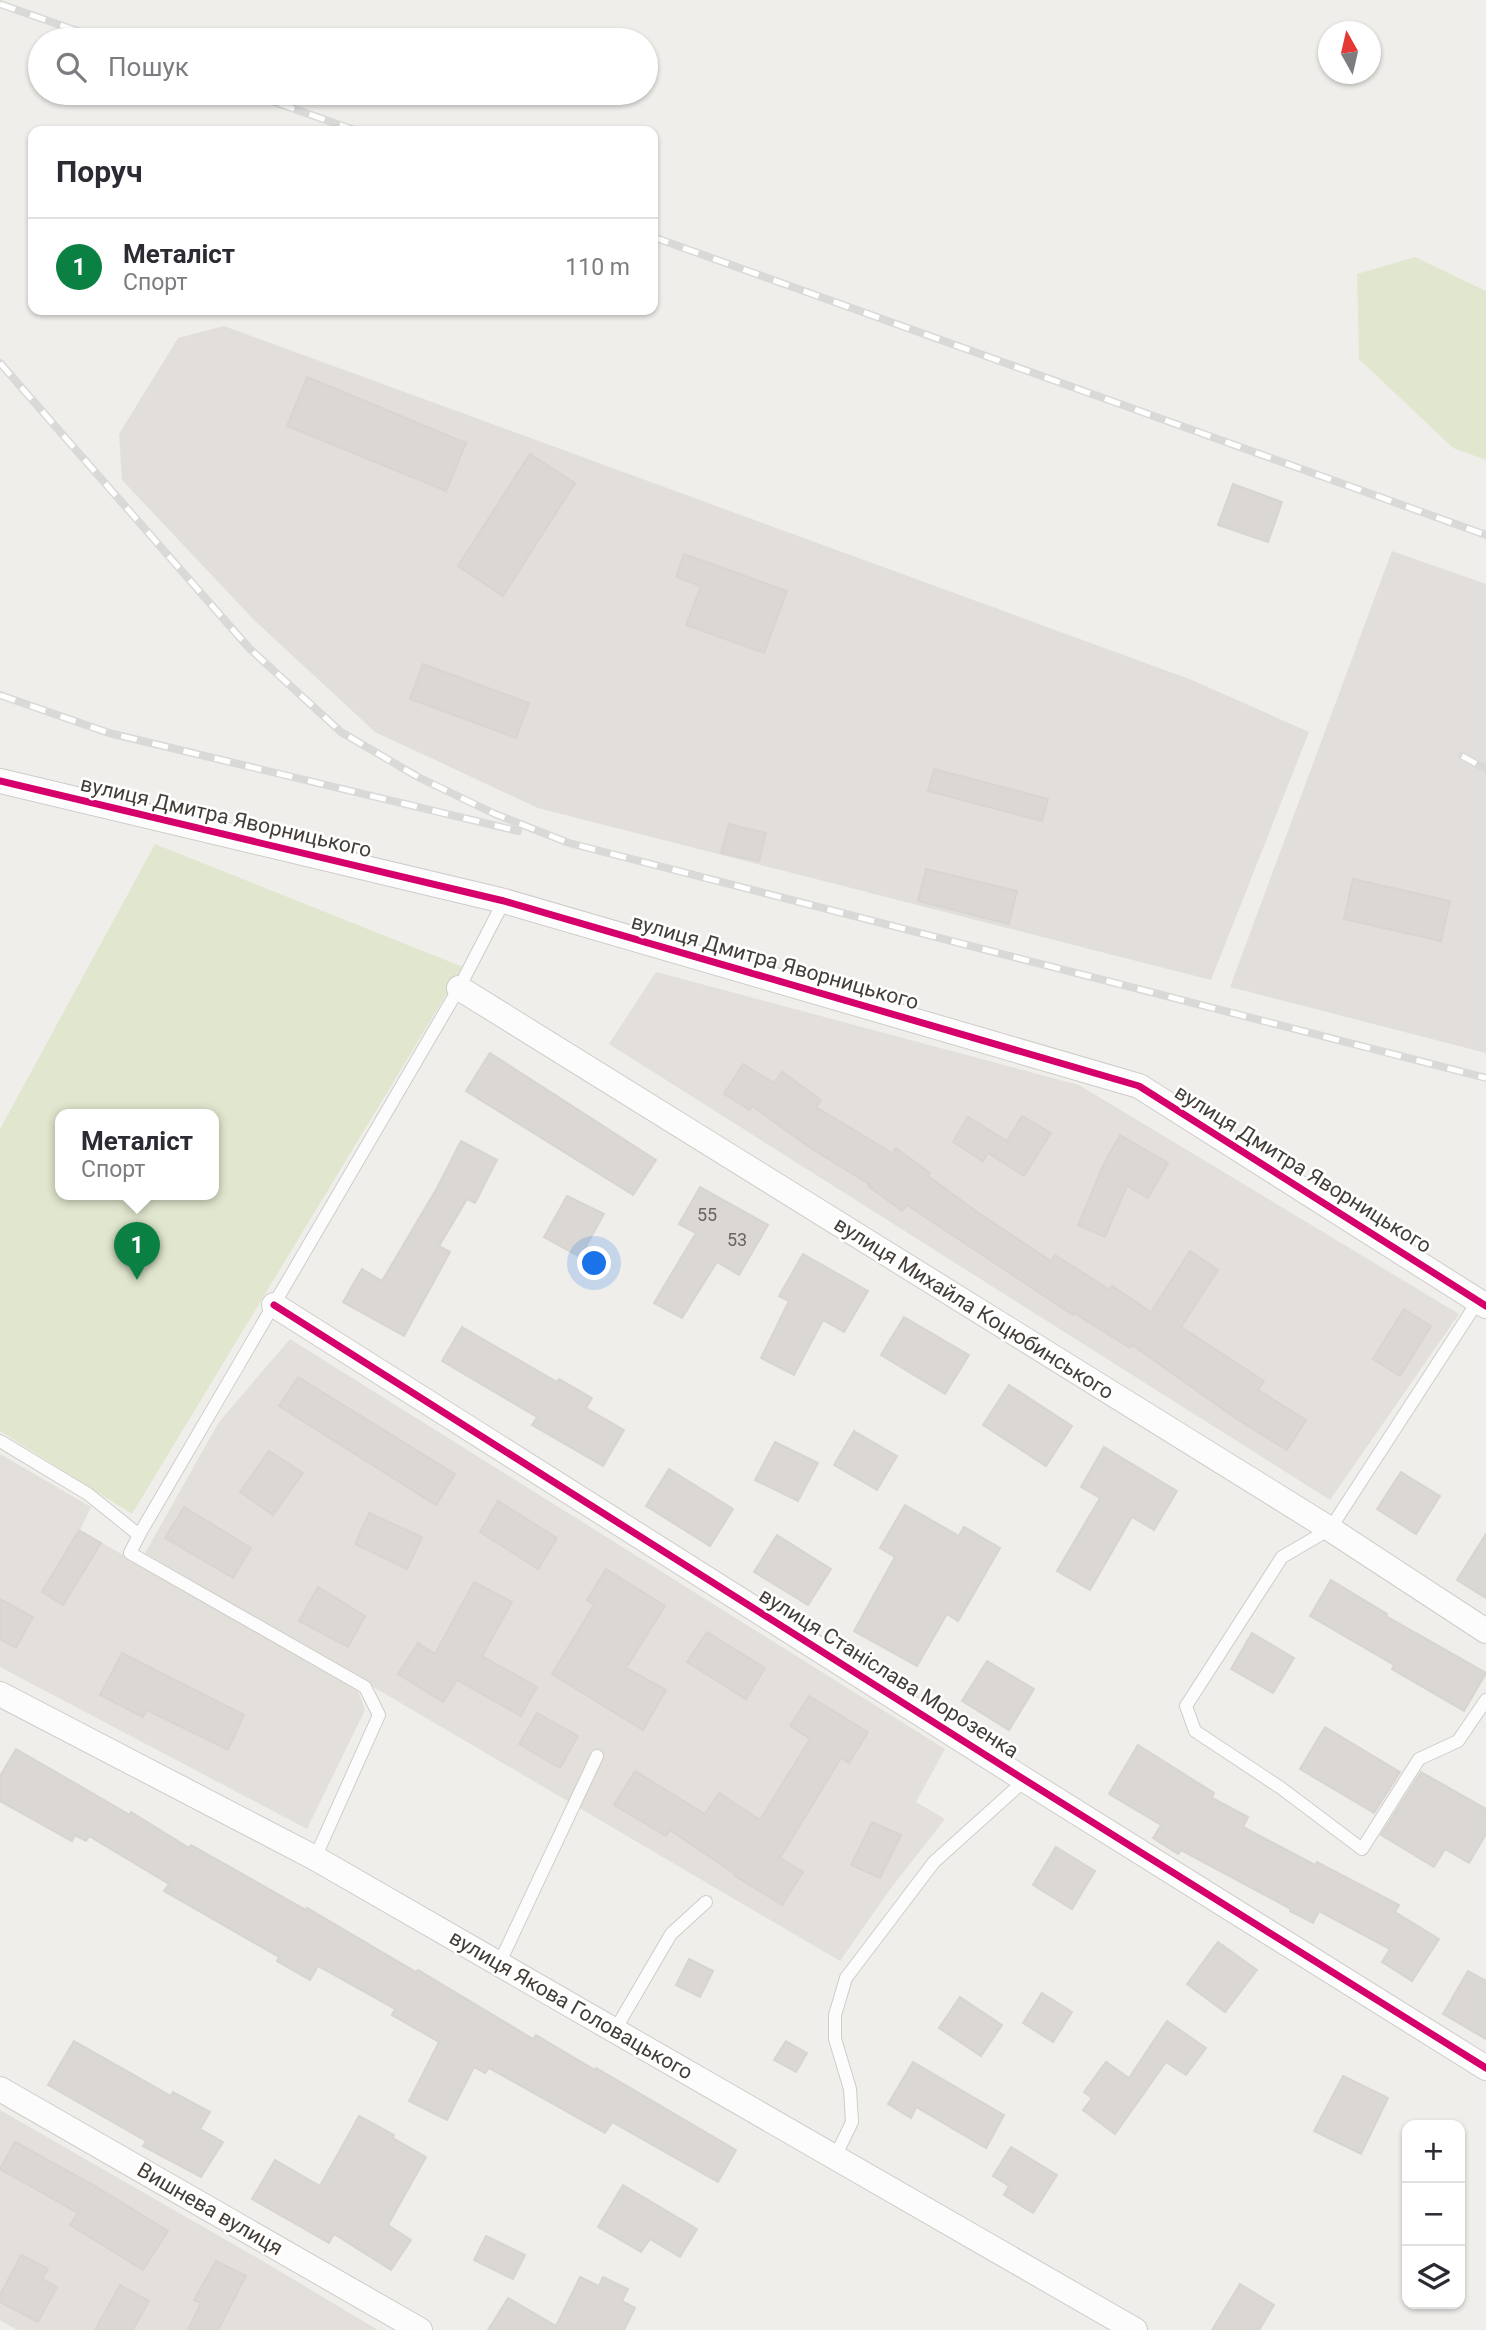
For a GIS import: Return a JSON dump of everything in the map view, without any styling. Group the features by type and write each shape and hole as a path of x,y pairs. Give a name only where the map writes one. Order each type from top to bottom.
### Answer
{"street":[{"name":"вулиця Дмитра Яворницького","path":"0,782 504,901 1139,1086 1482,1303"},
{"name":"вулиця Михайла Коцюбинського","path":"459,988 1330,1529 1486,1631"},
{"name":"вулиця Станіслава Морозенка","path":"274,1305 1486,2068"},
{"name":"вулиця Якова Головацького","path":"0,1694 315,1858 1135,2330"},
{"name":"Вишнева вулиця","path":"0,2089 420,2330"}],"lane":[{"path":"315,1858 380,1715 365,1687 130,1553 459,988 504,901"},
{"path":"1482,1303 1330,1529 1282,1557 1186,1706 1195,1731 1282,1788 1362,1849 1419,1759 1458,1741 1486,1700"},
{"path":"0,1441 88,1494 139,1535"},
{"path":"499,1964 597,1756"},
{"path":"835,2157 852,2122 850,2089 835,2039 835,2015 846,1978 933,1862 1025,1780"},
{"path":"615,2030 671,1934 706,1902"}],"shaded area":[{"path":"224,326 1192,680 1309,732 1211,980 538,808 375,732 255,621 122,480 119,434 178,338"},
{"path":"1392,551 1486,584 1486,1053 1230,987"},
{"path":"656,972 1079,1085 1459,1314 1330,1500 609,1044"},
{"path":"290,1339 945,1749 916,1802 945,1819 891,1888 840,1961 145,1553 219,1422"},
{"path":"0,1454 91,1507 80,1530 358,1691 365,1710 307,1829 0,1667"},
{"path":"0,2110 378,2330 17,2330 0,2320"}],"green space":[{"path":"1415,257 1486,291 1486,460 1453,448 1359,359 1357,274"},
{"path":"155,844 463,967 132,1514 0,1431 0,1129"}],"building":[{"path":"307,377 466,443 446,491 287,426"},
{"path":"530,454 575,483 503,596 458,566"},
{"path":"1233,484 1282,502 1268,542 1218,525"},
{"path":"684,554 787,591 764,653 686,625 701,586 676,577"},
{"path":"423,664 529,703 516,738 410,699"},
{"path":"934,769 1048,799 1042,821 928,791"},
{"path":"729,824 766,833 759,861 721,853"},
{"path":"926,869 1017,891 1009,924 918,901"},
{"path":"1353,879 1450,901 1441,941 1344,919"},
{"path":"490,1053 656,1160 633,1195 466,1091"},
{"path":"743,1064 774,1083 782,1072 821,1100 816,1107 892,1153 896,1148 930,1173 928,1176 980,1214 1051,1261 1055,1255 1110,1290 1112,1286 1151,1312 1190,1251 1218,1270 1181,1327 1264,1381 1258,1390 1306,1420 1287,1450 1237,1419 1132,1345 1130,1348 1074,1313 1073,1315 907,1205 902,1211 868,1186 869,1184 812,1149 752,1106 750,1110 724,1094"},
{"path":"1022,1116 1051,1133 1024,1176 988,1153 983,1161 953,1142 968,1117 1007,1141"},
{"path":"1120,1135 1168,1163 1148,1198 1127,1186 1105,1237 1078,1225 1103,1166"},
{"path":"461,1141 497,1160 475,1203 467,1199 439,1246 450,1252 404,1336 343,1302 362,1269 382,1281 437,1188"},
{"path":"700,1187 768,1225 739,1275 717,1262 682,1318 654,1303 696,1233 679,1224"},
{"path":"567,1196 604,1214 580,1257 544,1237"},
{"path":"803,1254 868,1291 844,1332 823,1320 794,1375 761,1358 789,1301 779,1296"},
{"path":"1404,1309 1431,1326 1400,1376 1373,1359"},
{"path":"904,1317 969,1355 945,1394 881,1355"},
{"path":"462,1327 557,1382 559,1379 592,1398 586,1408 624,1430 603,1466 532,1425 537,1417 442,1361"},
{"path":"298,1377 455,1474 436,1505 279,1406"},
{"path":"1009,1385 1072,1426 1046,1466 983,1425"},
{"path":"854,1431 897,1456 877,1490 834,1465"},
{"path":"775,1442 818,1463 798,1501 755,1480"},
{"path":"1104,1447 1177,1491 1154,1530 1132,1517 1090,1590 1057,1571 1100,1498 1081,1487"},
{"path":"269,1451 303,1473 273,1515 240,1492"},
{"path":"669,1469 733,1509 710,1546 646,1506"},
{"path":"1401,1472 1440,1496 1416,1534 1377,1509"},
{"path":"498,1501 557,1538 538,1569 480,1532"},
{"path":"905,1505 959,1536 964,1527 1000,1548 958,1621 947,1614 917,1666 854,1631 895,1557 880,1548"},
{"path":"184,1507 251,1548 233,1578 165,1538"},
{"path":"369,1513 422,1537 407,1569 355,1544"},
{"path":"79,1530 101,1543 63,1605 42,1592"},
{"path":"1486,1534 1486,1598 1457,1580"},
{"path":"777,1535 831,1569 808,1605 754,1572"},
{"path":"606,1569 665,1606 626,1668 666,1690 643,1730 552,1674 594,1605 587,1600"},
{"path":"1331,1580 1387,1614 1386,1616 1486,1673 1464,1711 1392,1669 1394,1665 1310,1616"},
{"path":"474,1582 512,1602 482,1656 537,1687 521,1716 457,1680 443,1702 398,1674 418,1643 435,1654"},
{"path":"318,1587 365,1616 348,1647 299,1621"},
{"path":"0,1599 33,1617 16,1648 0,1639"},
{"path":"707,1632 765,1668 746,1699 687,1662"},
{"path":"1252,1633 1294,1658 1273,1693 1231,1669"},
{"path":"122,1653 244,1715 228,1750 147,1710 143,1717 100,1695"},
{"path":"987,1661 1034,1689 1009,1730 962,1701"},
{"path":"809,1696 868,1732 849,1763 841,1758 780,1858 803,1872 782,1905 670,1830 666,1836 614,1805 635,1771 705,1814 719,1793 760,1820 810,1739 790,1726"},
{"path":"537,1713 578,1736 560,1768 519,1744"},
{"path":"1325,1727 1400,1772 1374,1813 1300,1769"},
{"path":"1138,1745 1214,1793 1212,1798 1248,1817 1243,1827 1399,1905 1395,1912 1439,1939 1412,1981 1382,1962 1390,1949 1319,1911 1313,1923 1181,1850 1178,1854 1153,1838 1161,1825 1109,1794"},
{"path":"16,1749 130,1815 131,1812 189,1848 191,1845 306,1910 307,1908 416,1972 418,1970 533,2039 536,2035 595,2070 596,2068 736,2150 718,2182 612,2122 605,2133 489,2068 485,2073 474,2067 447,2120 409,2101 439,2042 392,2015 395,2009 318,1966 310,1980 277,1961 279,1957 164,1891 169,1884 89,1836 86,1841 75,1835 72,1841 0,1801 0,1776"},
{"path":"1421,1772 1486,1809 1486,1834 1469,1863 1445,1849 1434,1867 1381,1835"},
{"path":"872,1822 901,1835 880,1878 851,1865"},
{"path":"1056,1847 1095,1871 1072,1909 1033,1885"},
{"path":"1218,1942 1257,1970 1225,2012 1187,1984"},
{"path":"689,1959 713,1971 700,1997 676,1985"},
{"path":"1468,1971 1486,1981 1486,2039 1443,2014"},
{"path":"1042,1993 1072,2012 1053,2042 1023,2023"},
{"path":"960,1997 1002,2025 981,2056 939,2028"},
{"path":"1167,2021 1206,2048 1186,2075 1166,2062 1115,2134 1083,2110 1092,2098 1084,2092 1106,2062 1129,2078"},
{"path":"74,2041 171,2096 173,2092 210,2112 200,2129 223,2142 201,2177 143,2146 146,2141 48,2085"},
{"path":"786,2041 807,2053 796,2072 774,2060"},
{"path":"913,2062 1004,2115 986,2148 916,2107 911,2118 888,2104"},
{"path":"1343,2076 1388,2098 1361,2154 1314,2131"},
{"path":"359,2116 426,2157 388,2225 411,2240 391,2270 334,2234 329,2243 252,2199 275,2160 320,2186"},
{"path":"15,2142 95,2186 168,2231 143,2270 70,2225 78,2213 0,2169"},
{"path":"1011,2147 1057,2175 1033,2213 1004,2195 1009,2186 993,2176"},
{"path":"623,2185 697,2229 680,2257 650,2239 641,2252 598,2227"},
{"path":"486,2236 525,2255 513,2279 474,2260"},
{"path":"21,2255 48,2269 42,2279 57,2287 38,2322 0,2302 0,2295"},
{"path":"216,2261 246,2276 218,2330 188,2330 201,2303 194,2300"},
{"path":"580,2277 599,2286 603,2277 628,2289 622,2301 635,2308 624,2330 488,2330 508,2298 556,2326"},
{"path":"1240,2284 1274,2305 1259,2330 1212,2330"},
{"path":"120,2285 149,2301 133,2330 95,2330"}],"railway":[{"path":"0,4 69,28"},
{"path":"283,105 343,126"},
{"path":"658,239 1486,535"},
{"path":"0,363 249,648 341,732 418,777 495,814 569,843 1486,1078"},
{"path":"0,695 109,733 518,831"},
{"path":"1462,756 1486,769"}],"cycle path":[{"path":"0,781 504,901 1139,1086 1486,1306"},
{"path":"274,1305 1486,2068"}],"place":[{"name":"Металіст","path":"137,1280"}]}
